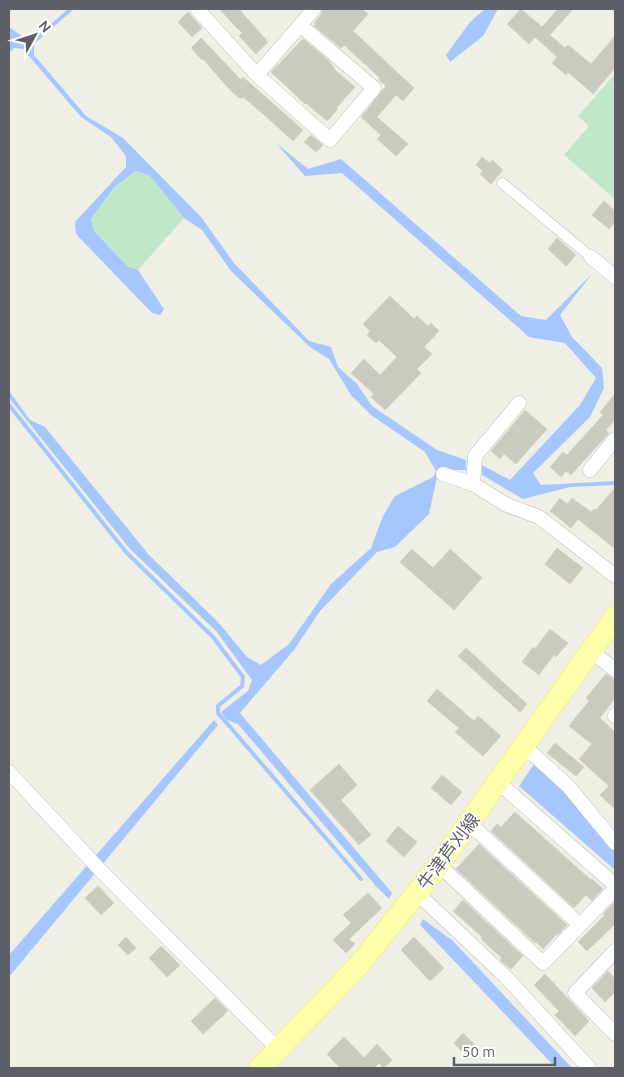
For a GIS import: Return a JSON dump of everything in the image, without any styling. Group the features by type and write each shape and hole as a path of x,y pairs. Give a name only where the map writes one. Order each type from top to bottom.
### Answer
{"main road":[{"name":"牛津芦刈線","path":"260,1068 358,966 439,865 615,616"}],"street":[{"path":"257,75 314,9"},
{"path":"200,10 257,75 330,140 374,88 300,24"},
{"path":"502,183 615,277"},
{"path":"473,484 475,456 519,403"},
{"path":"590,470 615,439"},
{"path":"443,474 473,484 507,505 539,517 615,576"},
{"path":"591,651 615,670"},
{"path":"524,746 568,786 615,842"},
{"path":"9,772 88,858 279,1050"},
{"path":"498,782 615,884"},
{"path":"469,823 580,925"},
{"path":"439,865 543,962 615,889"},
{"path":"417,893 506,977 589,1068"},
{"path":"615,951 575,993 615,1034"}],"green space":[{"path":"615,74 615,199 564,155 589,126 578,116"},
{"path":"136,171 150,176 184,218 138,270 127,266 94,231 91,219 115,186"}],"water":[{"path":"68,9 74,9 34,44 34,55 86,116 123,138 201,217 234,263 309,341 331,347 338,367 357,384 372,406 437,450 466,460 466,470 442,470 437,477 429,514 395,547 377,552 320,611 294,650 240,713 392,893 389,899 238,724 227,720 221,712 248,691 252,680 216,631 130,549 9,398 9,391 30,420 45,427 149,555 218,622 247,657 261,665 289,644 331,584 371,548 383,516 395,496 433,477 436,471 425,452 371,415 351,395 329,359 310,347 231,271 202,230 184,218 150,176 136,171 115,186 91,219 94,231 127,266 138,270 164,309 160,315 152,313 76,234 75,222 126,167 126,156 111,137 81,117 23,49 14,48 9,53 9,27 26,39 36,37"},
{"path":"485,9 498,9 483,36 450,62 446,55 470,22"},
{"path":"276,143 308,169 341,159 521,316 546,320 592,274 560,315 572,337 602,368 604,388 590,417 533,473 541,485 615,481 615,485 570,487 523,499 482,475 482,465 510,480 580,405 596,378 565,343 529,337 342,173 305,176"},
{"path":"214,720 218,725 9,977 9,955"},
{"path":"535,763 564,789 608,844 615,850 615,870 519,786"},
{"path":"423,919 453,941 572,1068 556,1068 420,925"}],"building":[{"path":"219,9 239,9 268,42 256,54 239,36 242,33"},
{"path":"323,9 362,9 368,14 353,31 414,88 403,101 396,95 377,117 408,144 396,156 377,139 381,135 361,117 386,86 379,80 380,78 344,45 341,48 314,26"},
{"path":"521,9 542,27 558,9 573,9 550,35 565,48 568,45 591,64 615,36 615,68 593,94 568,72 566,75 552,63 557,57 535,37 529,44 507,24"},
{"path":"188,12 202,28 192,37 178,22"},
{"path":"201,38 241,80 243,77 303,130 293,141 243,97 241,99 231,91 191,48"},
{"path":"303,39 355,87 327,121 305,104 271,72"},
{"path":"311,135 323,145 316,152 304,142"},
{"path":"482,157 490,163 492,160 503,170 491,184 480,174 483,171 476,165"},
{"path":"604,201 615,211 615,222 609,229 592,215"},
{"path":"557,238 576,255 566,266 548,249"},
{"path":"390,296 414,319 417,316 428,326 431,323 439,331 424,347 432,354 417,369 421,373 385,410 371,397 374,394 351,373 364,359 380,375 397,357 379,340 376,343 367,335 370,331 363,324"},
{"path":"615,394 615,420 606,430 609,433 571,475 566,471 561,477 550,467 563,452 567,455 603,415 600,412"},
{"path":"525,410 547,429 516,464 504,454 500,459 491,451"},
{"path":"615,488 615,549 578,519 571,528 550,511 560,498 567,504 572,498 591,512 594,509 596,510"},
{"path":"557,548 583,568 570,584 545,564"},
{"path":"412,549 433,568 450,549 482,578 454,610 400,562"},
{"path":"550,629 568,643 556,657 554,655 539,675 522,662 533,647 535,649"},
{"path":"466,648 527,704 520,712 458,656"},
{"path":"606,674 615,680 615,698 600,718 615,732 615,809 600,795 609,786 579,759 592,744 569,726 589,701 586,698"},
{"path":"437,689 474,721 478,716 501,736 483,756 455,732 459,728 427,701"},
{"path":"555,743 584,767 576,776 547,753"},
{"path":"339,764 357,785 341,800 371,835 359,845 310,790"},
{"path":"442,775 462,792 451,805 431,788"},
{"path":"515,812 603,889 592,901 586,895 574,908 491,831 497,824 501,827"},
{"path":"398,826 417,842 404,857 386,841"},
{"path":"479,844 567,925 543,949 456,869"},
{"path":"98,886 114,903 101,915 85,898"},
{"path":"368,893 382,908 349,939 355,944 346,953 333,940 351,923 343,915"},
{"path":"463,900 523,956 511,969 500,960 502,958 481,939 482,937 453,911"},
{"path":"615,901 615,926 587,951 578,942 605,915 603,914"},
{"path":"126,937 136,948 128,955 118,945"},
{"path":"414,937 444,968 430,981 401,950"},
{"path":"161,946 180,965 167,977 149,958"},
{"path":"608,971 615,979 615,992 605,1002 592,988"},
{"path":"545,974 589,1021 575,1036 555,1015 559,1011 534,985"},
{"path":"215,998 228,1011 203,1034 191,1021"},
{"path":"463,1033 476,1046 466,1056 454,1043"},
{"path":"344,1037 364,1058 377,1044 392,1060 384,1068 379,1063 374,1068 340,1068 327,1054"}],"waterway":[{"path":"9,405 126,552 213,637 243,677 242,686 218,706 218,713 361,879"}]}
